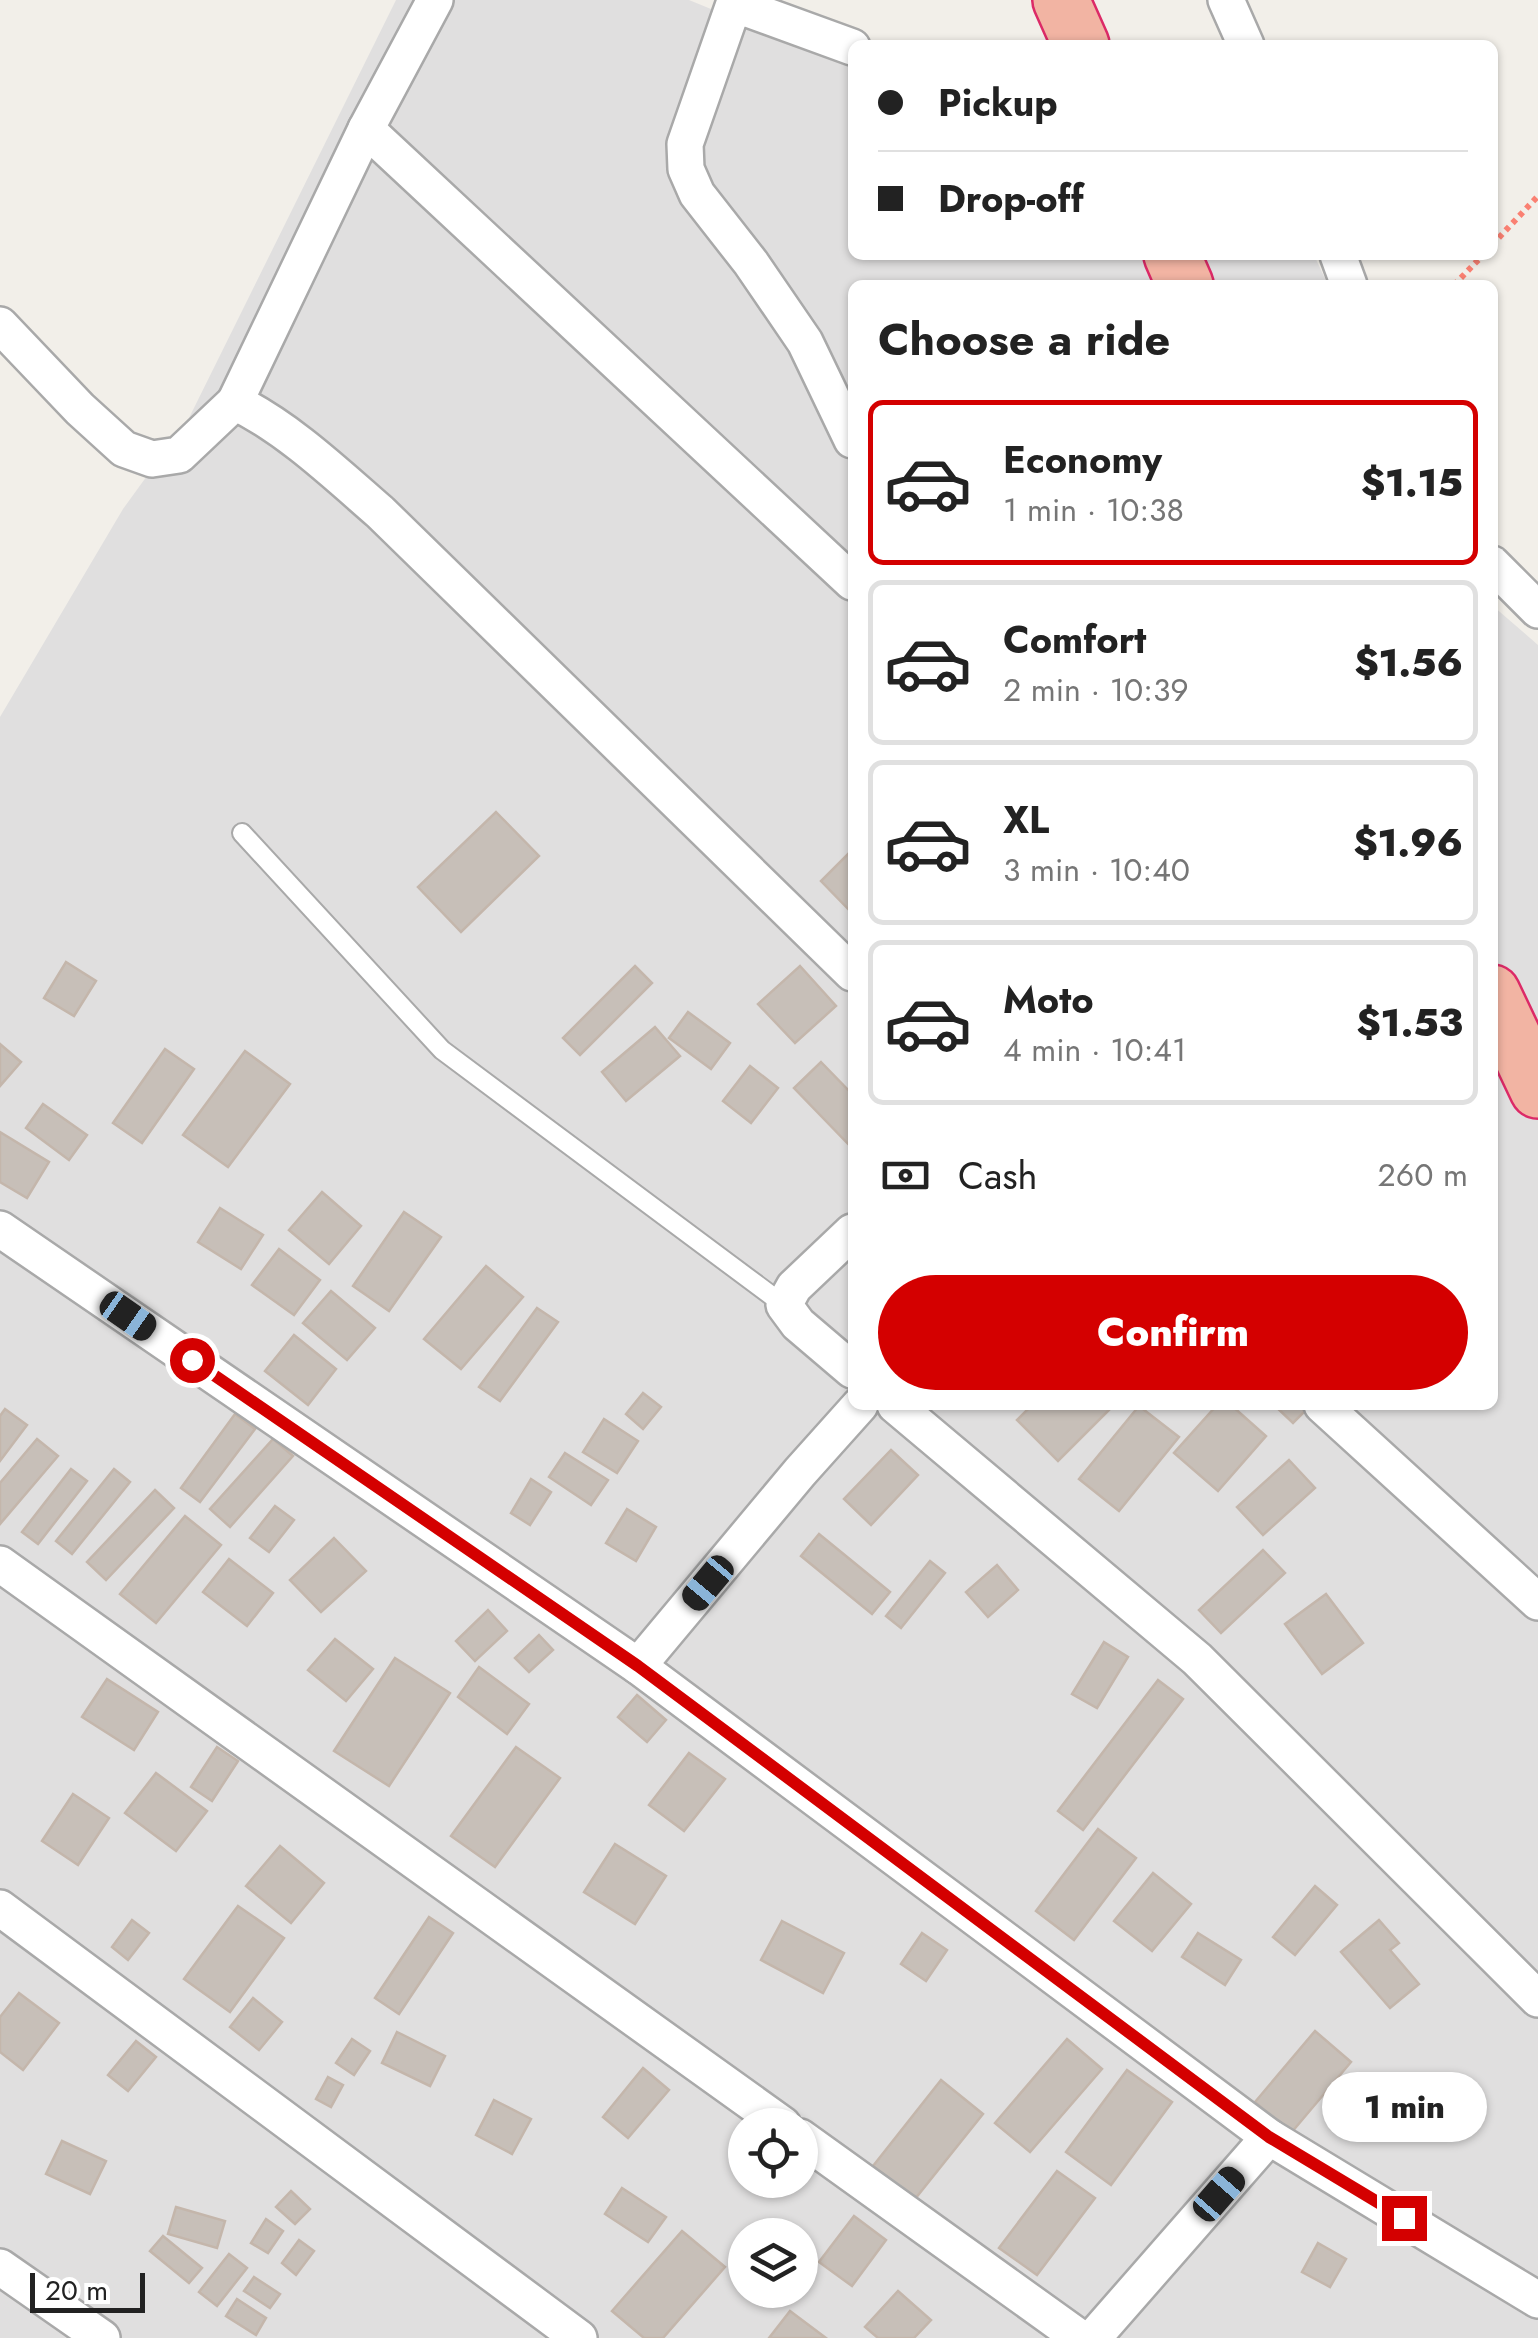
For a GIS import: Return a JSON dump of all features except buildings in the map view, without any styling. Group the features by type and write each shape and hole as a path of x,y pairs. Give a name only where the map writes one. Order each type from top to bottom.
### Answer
{"highway":[{"path":"1061,0 1080,40"},
{"path":"1498,1006 1538,1090"}],"street":[{"path":"0,325 124,449 152,458 179,455 235,402 366,129 435,0"},
{"path":"1226,0 1244,40"},
{"path":"848,46 731,2 685,144 686,169 697,194 805,342 848,432"},
{"path":"366,129 848,578"},
{"path":"235,402 257,413 315,456 380,512 848,969"},
{"path":"1498,570 1538,610"},
{"path":"0,1229 638,1666 1269,2137 1538,2300"},
{"path":"848,1236 794,1287 784,1306 798,1324 848,1367"},
{"path":"638,1666 856,1410"},
{"path":"901,1410 1197,1659 1538,1999"},
{"path":"1327,1410 1538,1602"},
{"path":"0,1564 759,2108"},
{"path":"0,1908 580,2338"},
{"path":"1093,2338 1269,2137"},
{"path":"818,2150 1080,2338"},
{"path":"0,2267 102,2338"}],"lane":[{"path":"242,833 442,1050 784,1306"}],"path":[{"path":"1498,238 1538,196"},
{"path":"1459,280 1478,260"}],"shaded area":[{"path":"396,0 689,0 848,65 848,260 1316,260 1326,280 848,280 848,1410 1498,1410 1498,610 1538,645 1538,2338 0,2338 0,717 123,509 189,418"}],"route":[{"path":"192,1360 638,1666 1269,2137 1404,2218"}]}
